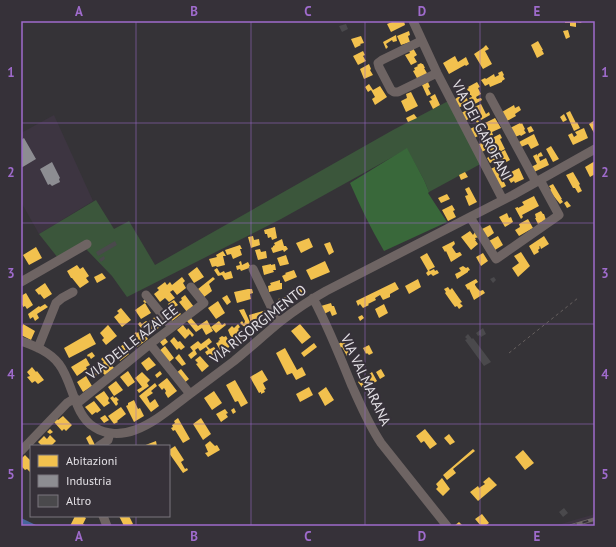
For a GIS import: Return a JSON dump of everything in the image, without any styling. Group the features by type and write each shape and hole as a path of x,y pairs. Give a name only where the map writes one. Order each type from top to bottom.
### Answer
{"street":[{"name":"VIA DEI GAROFANI","path":"413,21 437,73 503,200"},
{"name":"VIA DEI GAROFANI","path":"421,41 382,60 378,63 379,67 391,90 394,92 398,92 437,73"},
{"path":"470,217 496,259 559,215 490,97"},
{"name":"VIA RISORGIMENTO","path":"21,341 47,353 59,364 65,373 83,416 90,424 98,429 110,433 124,433 146,426 235,360 280,322 313,298 503,200 595,149"},
{"path":"21,282 88,244"},
{"path":"252,269 276,317 280,322"},
{"name":"VIA DELLE AZALEE","path":"76,400 80,401 204,302 192,287"},
{"path":"38,348 56,303 73,292"},
{"path":"146,295 172,327"},
{"name":"VIA VALMARANA","path":"313,298 372,429 384,447 447,526"},
{"path":"150,344 190,394"},
{"path":"21,451 67,403 76,400"},
{"path":"100,445 108,440 110,433"}],"path":[{"path":"509,353 578,298"}],"shaded area":[{"path":"54,115 93,201 39,234 21,202 21,133"},
{"path":"595,514 595,524 588,526 554,526"}],"green space":[{"path":"454,98 486,161 429,192 407,149 281,219 127,297 112,276 86,249 58,258 39,234 96,200 114,229 129,221 155,265 393,130"},
{"path":"407,148 424,180 429,192 428,193 447,222 384,251 350,183"}],"water":[{"path":"21,518 38,526 21,526"}],"building: Abitazioni":[{"path":"391,21 404,21 405,25 391,32 387,24 392,22"},
{"path":"565,21 582,21 581,23 576,22 576,27 570,26 570,23 565,23"},
{"path":"568,30 570,37 566,39 563,31"},
{"path":"409,31 410,35 408,36 410,42 401,45 397,36"},
{"path":"396,35 397,41 393,42 392,40 386,44 388,47 386,49 383,42"},
{"path":"361,36 364,43 355,48 351,39"},
{"path":"538,41 544,54 537,58 531,45"},
{"path":"486,45 489,49 485,51 492,64 483,69 474,54"},
{"path":"413,48 417,55 414,57 417,62 411,65 405,55 410,53 409,51"},
{"path":"363,51 365,55 363,56 366,61 358,65 353,56"},
{"path":"455,56 458,62 466,57 469,64 449,74 443,63"},
{"path":"421,63 423,64 428,75 418,80 413,71 415,70 414,68 418,66 417,65"},
{"path":"369,64 373,75 364,79 360,69"},
{"path":"502,71 505,79 502,82 490,87 489,84 485,86 481,80 494,74 495,77"},
{"path":"428,82 430,87 428,88 431,94 427,96 422,85"},
{"path":"477,82 480,87 478,88 481,94 476,97 477,99 481,98 482,100 473,105 469,98 472,97 467,89"},
{"path":"369,84 373,90 380,86 387,97 375,105 372,99 375,97 371,90 368,92 365,87"},
{"path":"462,90 470,104 458,108 454,100 458,97 456,93"},
{"path":"411,92 418,106 406,112 401,101 407,98 406,94"},
{"path":"435,94 440,105 433,109 429,101 432,100 430,97"},
{"path":"481,104 486,114 489,112 490,115 481,120 474,107"},
{"path":"514,105 515,108 519,106 521,110 515,114 516,116 507,121 502,112"},
{"path":"471,108 476,115 465,121 461,113"},
{"path":"570,111 580,128 574,131 566,113"},
{"path":"414,114 417,118 408,122 406,118"},
{"path":"564,114 567,120 563,122 560,117"},
{"path":"495,118 501,128 492,132 493,135 490,136 485,123"},
{"path":"478,120 486,134 481,137 480,135 474,138 470,129 478,125 476,121"},
{"path":"595,120 595,132 594,133 589,124"},
{"path":"522,123 526,133 515,137 510,128"},
{"path":"531,126 534,131 529,133 527,128"},
{"path":"584,128 588,138 573,145 568,135 572,133 574,137 577,135 575,132"},
{"path":"500,134 502,138 500,139 505,149 494,155 496,160 490,163 487,158 490,156 488,153 489,152 487,149 482,152 479,144 485,142 486,144 491,141 490,139"},
{"path":"534,134 539,145 531,149 528,144 521,147 519,142"},
{"path":"551,146 559,159 553,162 546,149"},
{"path":"505,150 510,160 499,166 497,161 502,159 499,153"},
{"path":"541,152 543,156 539,157 540,161 546,158 549,165 534,172 531,167 537,164 533,156 537,154 538,156"},
{"path":"595,161 595,174 590,177 585,167"},
{"path":"504,165 509,173 519,168 524,179 511,183 500,168"},
{"path":"495,167 506,186 498,190 488,170"},
{"path":"465,172 468,177 461,180 459,175"},
{"path":"573,172 582,191 578,193 575,188 573,188 566,175"},
{"path":"553,184 562,199 563,202 560,204 548,191 551,189 549,186"},
{"path":"469,187 477,202 469,206 465,196 468,195 465,189"},
{"path":"447,194 450,199 441,203 438,198"},
{"path":"534,196 539,206 522,215 523,217 521,219 515,208 524,205 522,202"},
{"path":"567,201 571,206 567,208 564,203"},
{"path":"452,205 455,210 453,211 456,217 448,221 442,210"},
{"path":"541,211 546,220 538,224 535,214"},
{"path":"507,213 513,222 505,227 499,217"},
{"path":"528,219 533,228 519,236 515,230 520,227 519,224"},
{"path":"490,225 494,233 487,238 482,229"},
{"path":"275,227 277,238 272,240 271,237 268,238 264,230"},
{"path":"470,231 473,235 475,232 479,237 475,238 478,244 471,250 461,237"},
{"path":"253,236 254,240 259,239 260,245 251,248 248,237"},
{"path":"498,236 503,245 495,250 489,241"},
{"path":"544,236 549,244 541,249 540,246 538,250 539,252 534,255 529,246"},
{"path":"309,238 313,247 301,253 296,243"},
{"path":"282,239 284,246 288,249 284,252 283,250 273,253 271,248 275,245 274,243"},
{"path":"454,241 455,244 452,247 456,253 460,252 462,255 451,262 446,251 445,252 442,247"},
{"path":"330,242 334,252 329,255 324,244"},
{"path":"240,245 242,255 233,259 231,254 227,255 225,250"},
{"path":"36,247 42,258 29,265 23,255"},
{"path":"260,249 261,252 266,251 267,258 258,260 255,250"},
{"path":"223,251 226,256 223,256 225,265 212,267 209,259 217,257 216,255"},
{"path":"521,252 530,266 518,277 512,268 519,263 514,256"},
{"path":"427,253 435,267 429,270 434,269 439,273 433,276 431,274 428,276 426,273 428,271 420,257"},
{"path":"483,253 488,261 481,266 476,257"},
{"path":"286,255 289,264 280,266 277,258"},
{"path":"241,261 242,265 248,262 250,266 249,268 241,271 240,269 237,270 236,266 240,265 239,262"},
{"path":"325,261 330,272 311,280 306,270"},
{"path":"275,264 276,270 264,275 262,266"},
{"path":"77,265 80,269 83,267 89,276 86,278 89,282 80,288 67,271"},
{"path":"463,266 466,268 468,267 470,270 457,279 455,274 461,271 459,268"},
{"path":"197,267 204,277 194,283 188,274"},
{"path":"217,268 220,273 224,271 225,273 231,271 233,278 225,280 222,275 218,276 214,270"},
{"path":"294,270 297,277 285,282 282,276 286,274 285,273"},
{"path":"102,273 106,278 97,283 94,277"},
{"path":"182,277 185,281 183,283 186,288 177,295 173,290 170,292 175,298 169,302 165,298 160,302 154,294 159,290 157,288 165,282 167,285 170,282 172,285"},
{"path":"213,277 215,279 209,284 212,291 204,297 198,289"},
{"path":"418,279 421,287 409,294 405,286"},
{"path":"476,279 478,282 475,285 480,291 483,290 485,293 474,300 469,289 468,290 465,285"},
{"path":"280,280 280,283 282,283 282,289 269,292 268,286 271,285 270,283"},
{"path":"395,282 399,289 390,294 390,297 383,300 380,295 375,298 376,300 363,308 360,304 358,306 356,301"},
{"path":"45,283 52,294 44,299 35,290"},
{"path":"301,286 303,294 294,297 292,289"},
{"path":"448,287 450,290 452,288 462,302 460,303 463,306 459,309 457,306 455,307 445,293 446,292 444,289"},
{"path":"252,289 253,293 250,294 251,299 237,303 234,292"},
{"path":"26,293 33,305 27,309 25,306 23,307 23,305 21,305 21,296"},
{"path":"185,295 194,307 187,312 179,302"},
{"path":"227,295 231,302 227,305 222,298"},
{"path":"287,297 290,298 291,304 289,303 289,305 280,307 278,299"},
{"path":"146,299 148,302 145,303 143,301"},
{"path":"174,300 178,305 175,307 181,314 171,322 165,313 171,308 168,304"},
{"path":"218,301 225,313 216,319 208,308"},
{"path":"145,303 151,313 141,319 135,310"},
{"path":"331,303 337,314 332,316 330,311 324,314 321,306"},
{"path":"45,304 48,307 37,314 39,318 35,321 33,317 30,319 28,314 39,306 40,307"},
{"path":"384,304 388,313 379,318 375,309"},
{"path":"121,308 131,320 122,327 114,317 119,313 117,311"},
{"path":"244,309 252,327 250,328 248,325 245,327 240,323 242,321 244,324 245,321 239,310"},
{"path":"267,310 271,318 251,324 249,315"},
{"path":"362,315 364,318 360,321 358,317"},
{"path":"156,316 163,324 154,332 152,330 150,331 145,325 141,328 138,324 140,322 142,324 146,321 148,322"},
{"path":"191,318 198,326 207,320 213,331 206,335 202,328 196,332 187,321"},
{"path":"219,321 222,325 225,323 226,325 216,333 211,327"},
{"path":"23,324 35,331 31,340 21,335"},
{"path":"238,324 240,327 238,329 248,340 242,344 240,341 237,343 230,335 228,330 232,326 234,328"},
{"path":"300,324 311,337 302,344 291,331"},
{"path":"108,325 117,336 106,345 102,340 104,338 100,333"},
{"path":"183,325 194,335 192,337 190,334 185,339 177,330"},
{"path":"141,330 148,339 137,347 130,337"},
{"path":"90,333 96,344 69,358 64,348"},
{"path":"226,336 230,346 227,349 225,346 220,350 216,343 219,342 219,338"},
{"path":"174,337 185,347 181,350 179,348 177,350 170,341"},
{"path":"165,338 168,342 163,346 160,342"},
{"path":"209,338 212,342 207,346 210,349 214,347 218,352 209,358 205,352 208,350 206,347 200,351 198,348 195,350 197,354 191,359 188,355 193,351 190,347 198,341 201,344"},
{"path":"344,341 346,344 348,343 354,352 347,356 342,347 340,348 338,344"},
{"path":"314,343 317,347 304,357 301,353"},
{"path":"124,344 124,347 129,354 120,361 114,351"},
{"path":"369,345 373,353 369,355 367,353 366,354 363,348"},
{"path":"165,346 174,358 167,364 158,352"},
{"path":"285,348 297,370 302,367 306,375 296,380 292,373 287,375 276,353"},
{"path":"92,352 95,356 91,359 87,355"},
{"path":"108,353 110,358 107,360 114,368 105,375 99,369 102,366 100,365 104,362 101,359"},
{"path":"179,354 186,364 182,366 175,358"},
{"path":"200,356 209,366 202,372 195,360"},
{"path":"149,357 156,365 147,371 141,363"},
{"path":"86,358 90,365 77,376 71,367"},
{"path":"32,367 44,380 38,384 35,381 32,383 27,377 30,376 27,372"},
{"path":"95,368 99,373 93,378 91,374 94,372 92,369"},
{"path":"181,369 189,379 183,384 175,374"},
{"path":"381,369 385,376 380,379 376,372"},
{"path":"262,370 268,380 263,383 266,389 264,390 265,392 261,394 250,377"},
{"path":"128,371 135,382 128,387 120,377"},
{"path":"160,371 162,374 157,378 155,375"},
{"path":"142,372 150,380 147,383 149,386 139,393 137,390 142,387 135,378"},
{"path":"372,372 377,381 364,390 358,382"},
{"path":"86,376 92,386 83,392 77,382"},
{"path":"167,378 177,391 168,398 164,388 162,390 158,385"},
{"path":"235,380 248,403 241,407 238,401 235,402 226,385"},
{"path":"116,381 123,390 114,396 108,387"},
{"path":"155,383 157,386 151,391 153,393 147,397 150,403 155,399 159,406 151,412 139,396"},
{"path":"309,387 313,395 300,402 296,394"},
{"path":"326,387 334,400 325,406 318,393"},
{"path":"104,391 109,398 108,401 110,403 104,407 95,397"},
{"path":"214,391 222,403 212,410 204,398"},
{"path":"113,396 119,400 117,401 118,404 116,406 110,398"},
{"path":"134,400 138,409 140,408 144,416 134,422 126,406"},
{"path":"94,401 101,410 92,415 85,407"},
{"path":"121,407 126,414 114,424 108,416"},
{"path":"234,408 236,412 233,414 231,410"},
{"path":"225,409 228,413 226,414 228,417 221,422 216,414"},
{"path":"105,415 109,420 104,423 100,418"},
{"path":"63,416 72,425 66,431 64,429 62,431 54,422"},
{"path":"178,418 190,439 183,443 175,430 173,431 171,428 175,423 174,421"},
{"path":"201,418 211,434 203,440 193,424"},
{"path":"50,429 53,432 50,434 47,432"},
{"path":"425,429 437,444 430,449 424,441 421,443 416,436"},
{"path":"449,434 455,442 450,445 444,438"},
{"path":"50,435 56,441 52,445 41,445 38,442 44,436 47,439"},
{"path":"90,435 95,445 90,445 86,438"},
{"path":"156,441 157,445 146,445"},
{"path":"210,441 215,446 217,445 220,450 208,457 205,453 208,452 205,445"},
{"path":"175,446 184,460 181,462 185,469 187,468 188,470 183,473 170,454 170,449"},
{"path":"473,449 475,451 453,469 456,473 447,480 443,475"},
{"path":"523,450 534,463 525,470 515,457"},
{"path":"25,455 30,460 30,472 21,466 21,459"},
{"path":"489,477 497,485 478,501 470,492 478,486 479,488 485,484 483,482"},
{"path":"442,478 450,489 443,496 436,489 438,487 436,484"},
{"path":"482,514 489,523 485,526 481,526 475,519"},
{"path":"74,517 86,518 83,524 87,526 70,526"},
{"path":"120,517 130,517 133,524 124,526"},
{"path":"459,522 463,526 454,526"}],"building: Industria":[{"path":"24,138 36,159 21,168 21,140"},
{"path":"52,162 60,178 60,182 52,186 50,184 48,185 40,169"}],"building: Altro":[{"path":"346,24 348,29 342,32 339,26"},
{"path":"115,241 117,245 98,256 96,252"},
{"path":"104,256 105,259 101,262 99,259"},
{"path":"494,277 496,280 493,283 490,279"},
{"path":"483,328 486,334 481,337 480,335 478,336 476,333"},
{"path":"468,334 472,339 473,338 491,362 484,366 465,340 467,339 465,337"},
{"path":"564,508 568,513 563,517 559,512"}],"railway":[{"path":"571,526 595,519"}]}
